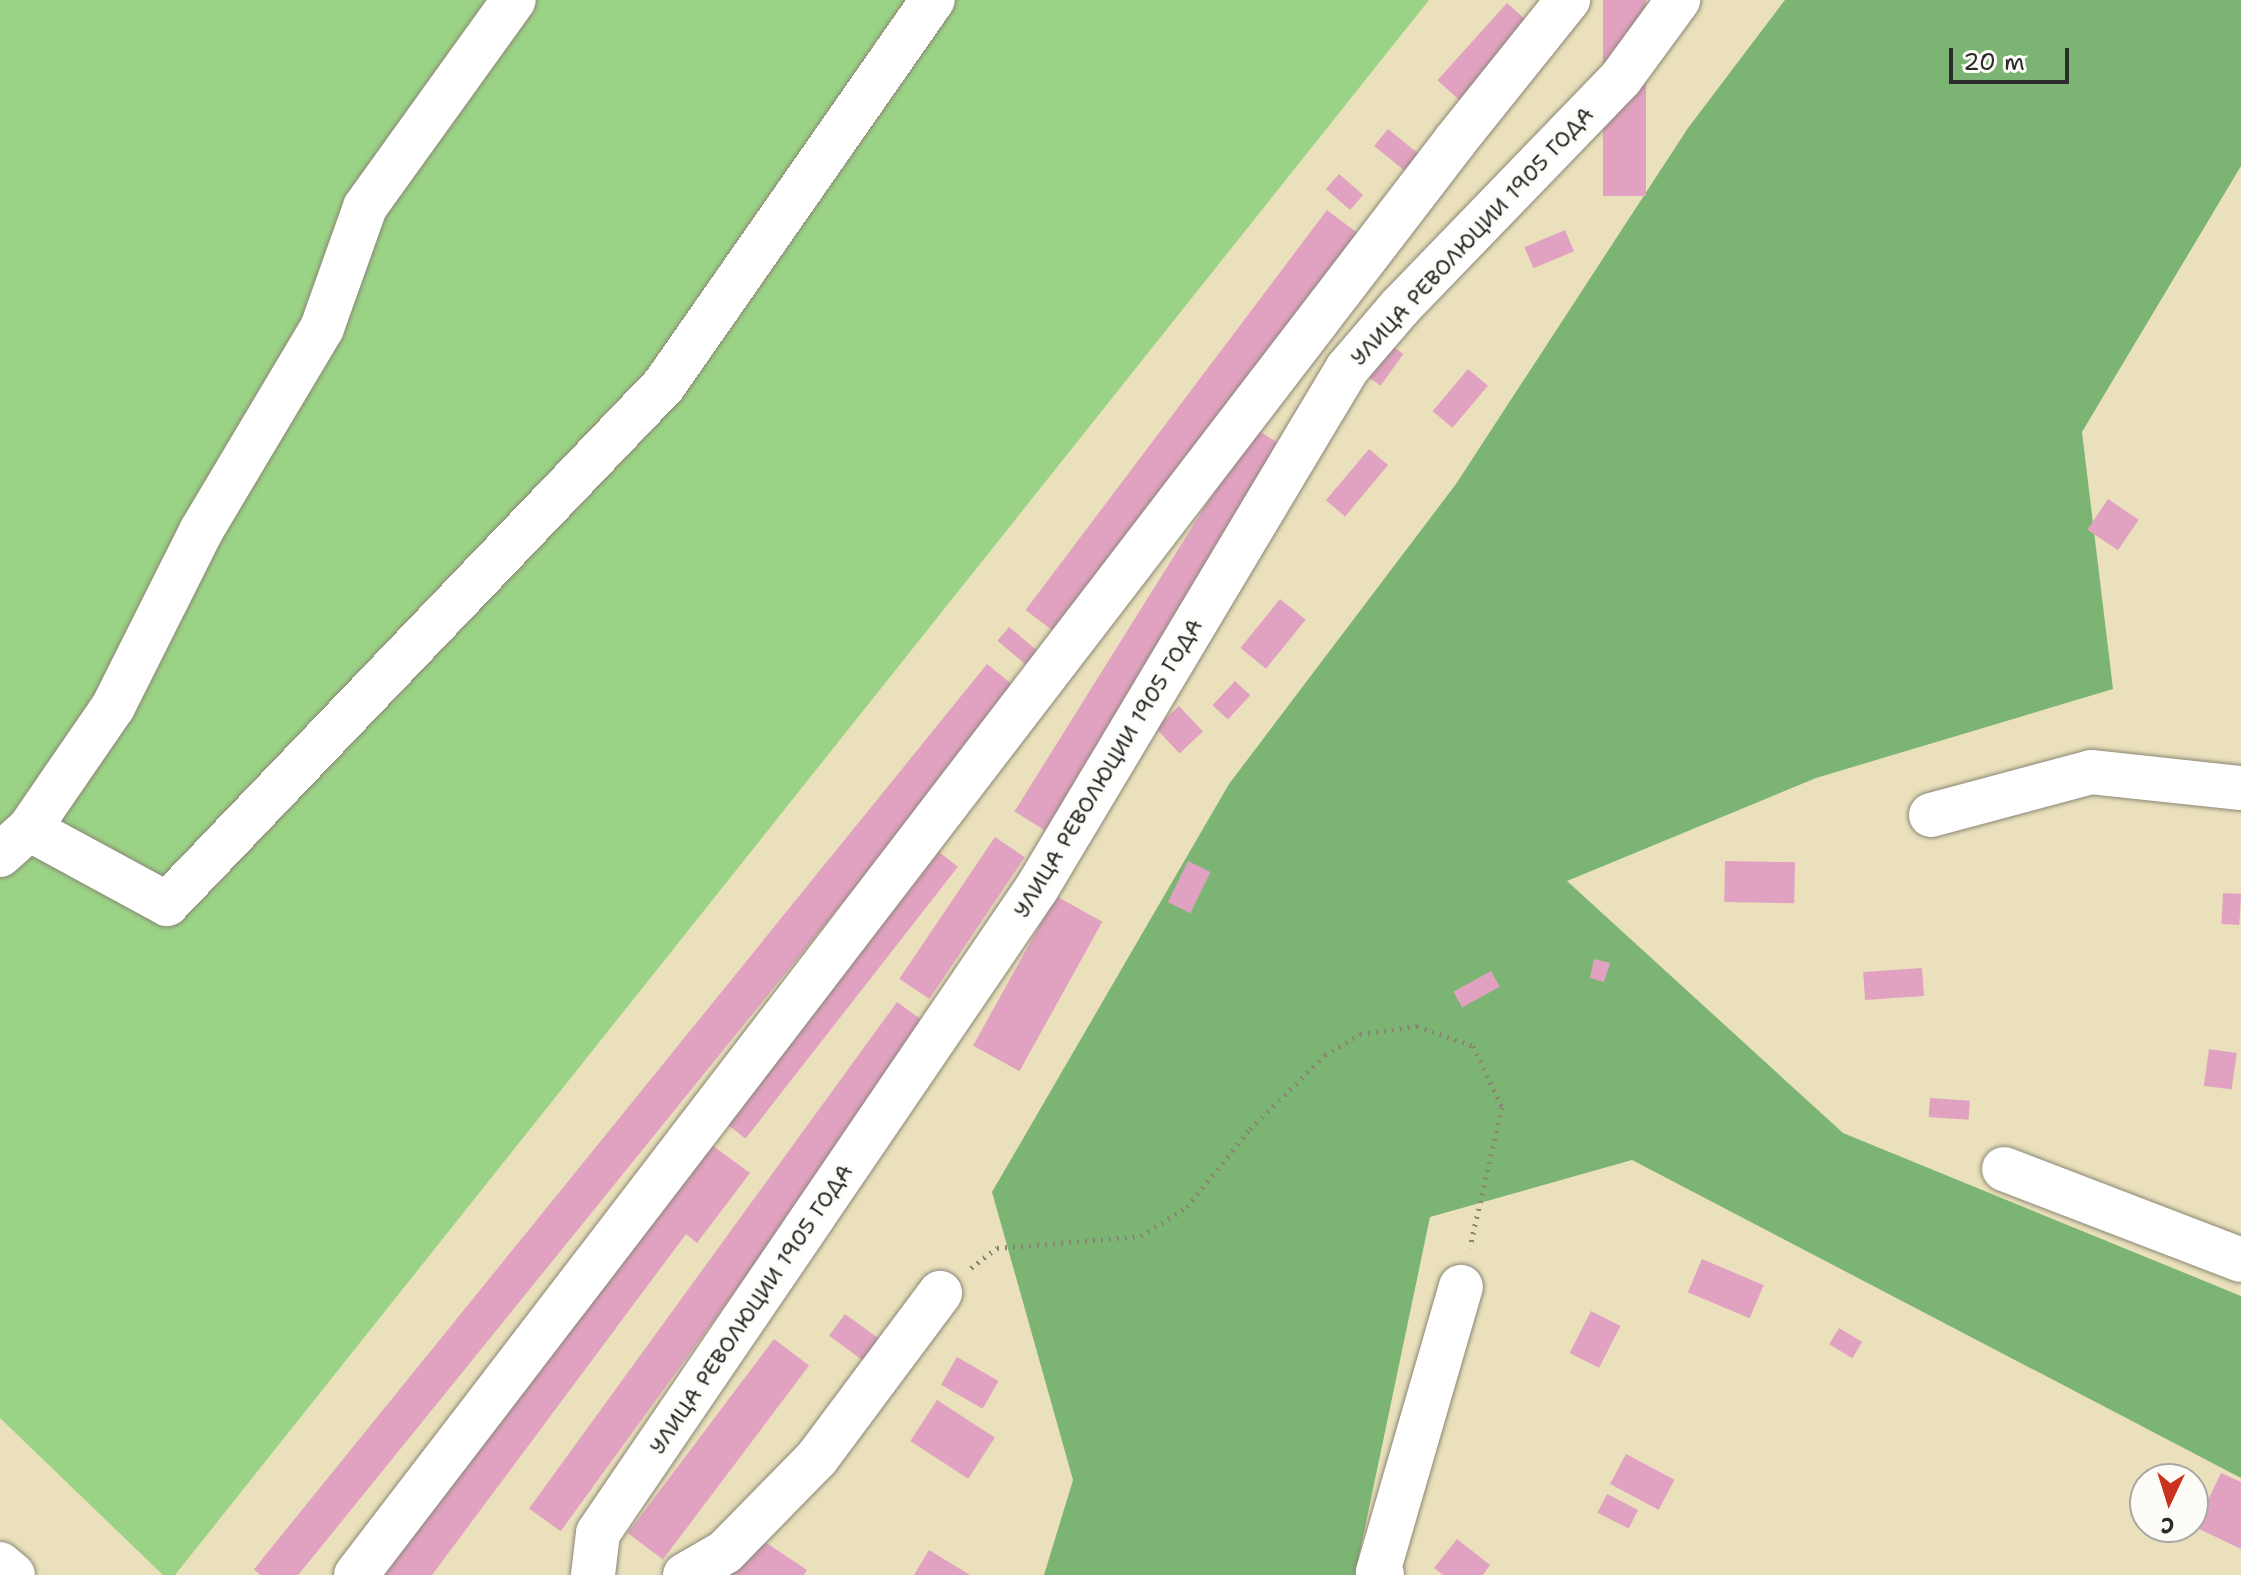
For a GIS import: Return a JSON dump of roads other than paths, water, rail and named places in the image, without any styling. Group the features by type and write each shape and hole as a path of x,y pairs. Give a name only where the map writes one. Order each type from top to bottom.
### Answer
{"street":[{"path":"514,0 365,207 322,328 201,531 113,707 14,842 167,904 664,385 933,0"},
{"path":"356,1575 1455,141 1568,0"},
{"name":"УЛИЦА РЕВОЛЮЦИИ 1905 ГОДА","path":"593,1575 598,1533 1037,888 1347,369 1400,307 1621,78 1678,0"},
{"path":"1931,815 2091,772 2241,788"},
{"path":"2004,1169 2241,1260"},
{"path":"1382,1575 1378,1572 1461,1287"},
{"path":"685,1575 725,1552 817,1458 940,1293"},
{"path":"0,1564 13,1575"}]}
